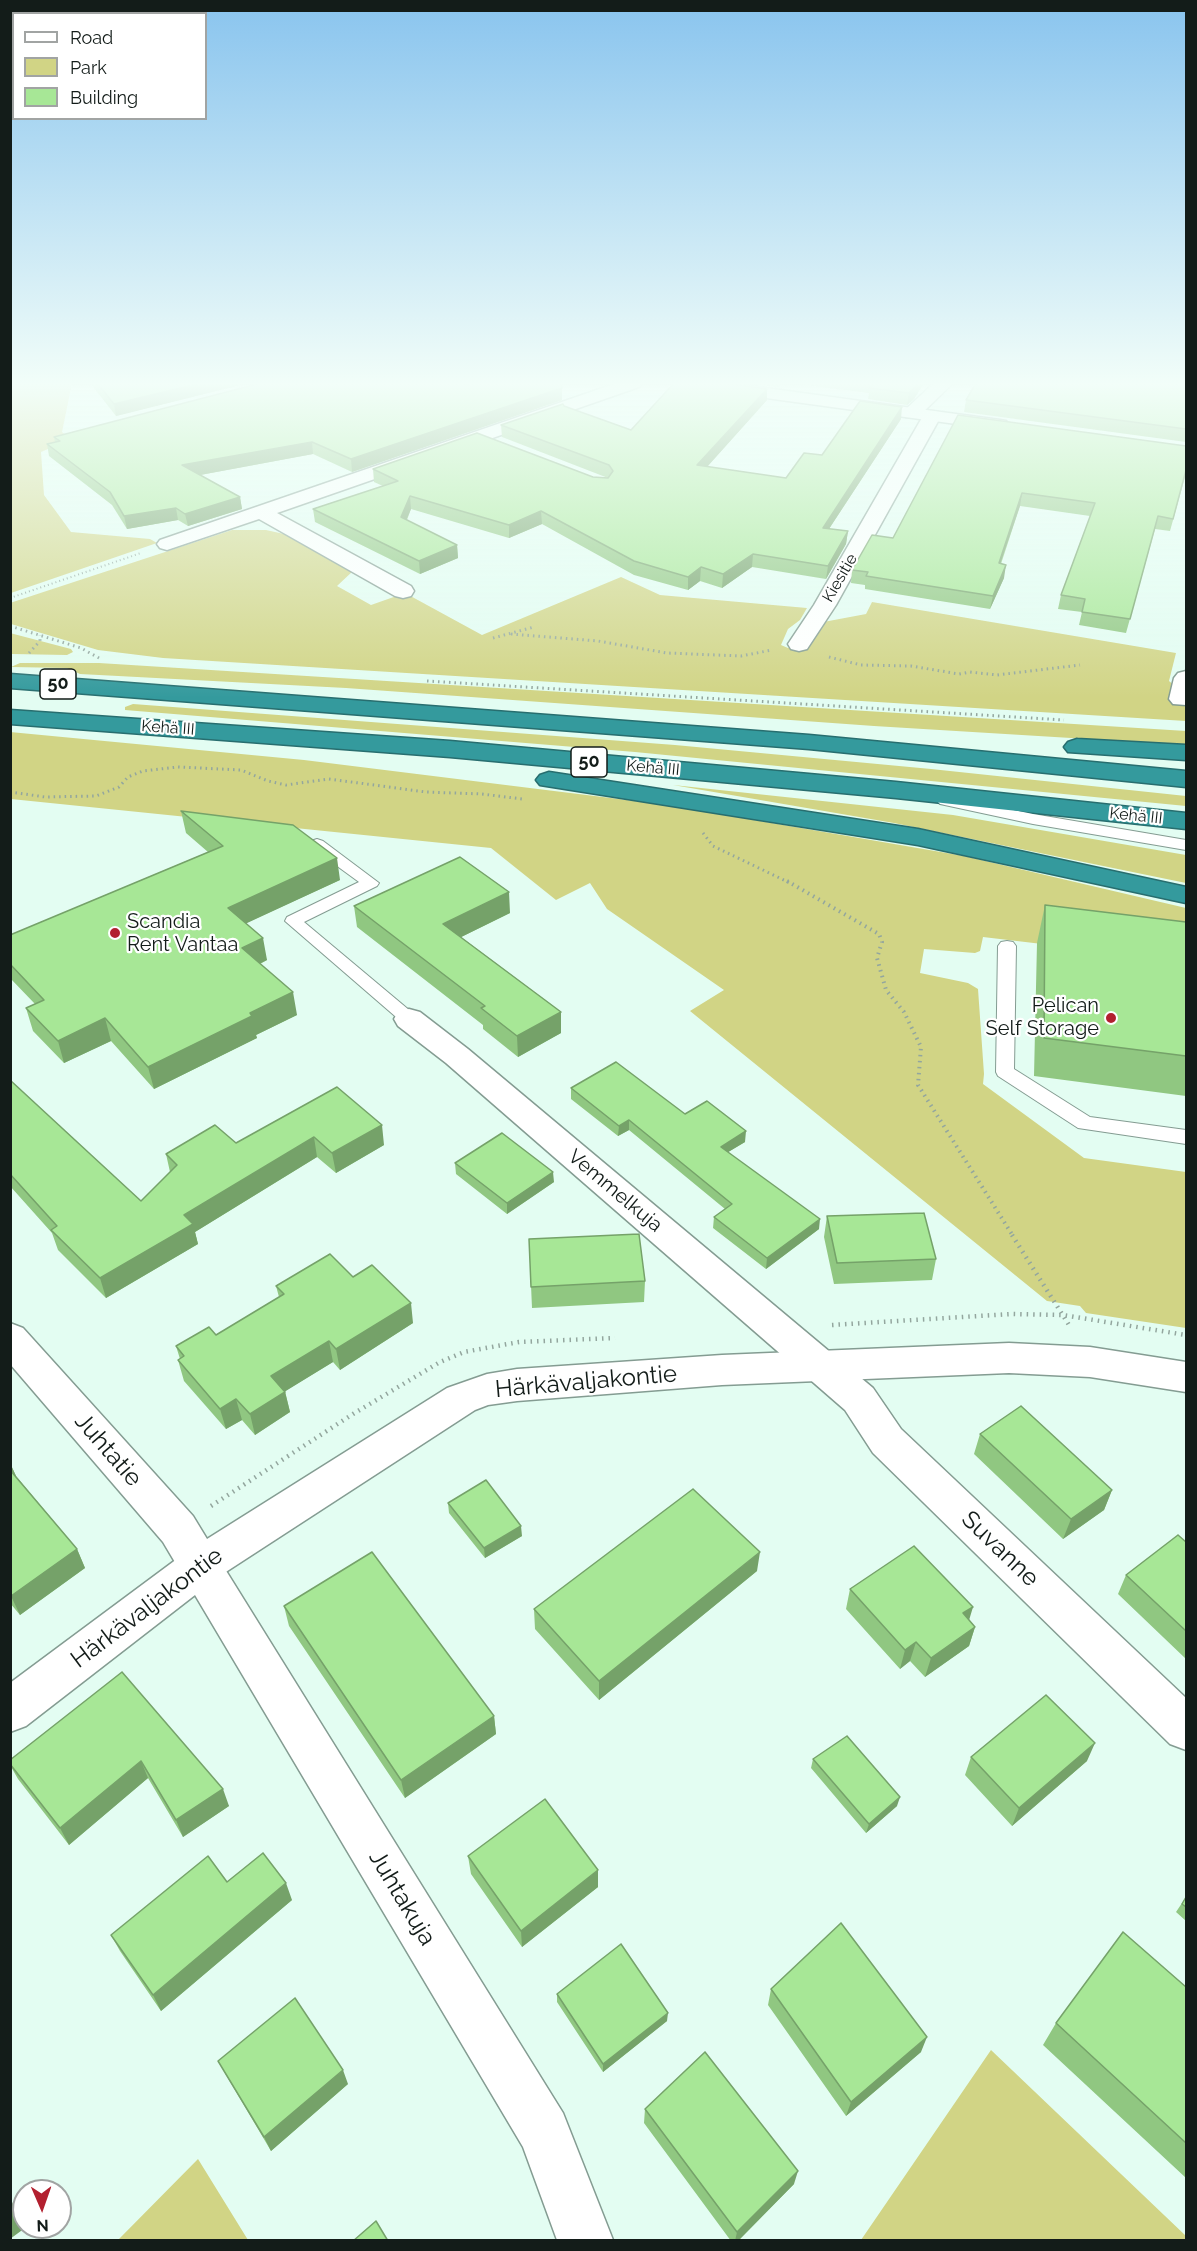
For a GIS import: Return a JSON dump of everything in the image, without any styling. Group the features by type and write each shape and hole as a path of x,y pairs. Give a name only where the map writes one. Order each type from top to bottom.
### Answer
{"highway":[{"name":"Kehä III","path":"10,681 809,742 1186,779"},
{"name":"Kehä III","path":"10,717 450,749 896,790 1186,821"},
{"path":"281,736 389,762 596,786 918,837 1186,895"},
{"path":"809,742 956,740 1186,753"}],"street":[{"path":"167,544 331,488"},
{"name":"Kiesitie","path":"799,644 825,605 884,488"},
{"path":"261,512 403,591"},
{"name":"Vemmelkuja","path":"409,1019 457,1056 819,1365"},
{"name":"Juhtatie","path":"10,1338 178,1529 200,1566"},
{"name":"Härkävaljakontie","path":"10,1711 200,1566 461,1399 487,1390 517,1385 819,1365 1009,1358 1090,1362 1186,1377"},
{"name":"Suvanne","path":"819,1365 860,1399 887,1441 1186,1728"},
{"name":"Juhtakuja","path":"200,1566 544,2132 585,2241"}],"lane":[{"path":"896,790 1033,819 1186,844"},
{"path":"303,840 315,842 371,884 293,921 409,1019"},
{"path":"1007,946 1005,1072 1085,1123 1186,1137"}],"path":[{"path":"10,598 167,544"},
{"path":"10,593 16,595"},
{"path":"10,626 81,648 100,658"},
{"path":"493,638 534,627"},
{"path":"511,634 598,641 667,653 728,656 741,656 799,644 808,653 861,665 911,666 959,674 970,672 998,675 1080,665"},
{"path":"24,658 40,641 40,635"},
{"path":"419,681 1065,720"},
{"path":"10,792 45,797 96,796 119,787 128,777 143,771 178,767 241,770 268,781 286,785 329,779 426,792 482,794 527,799"},
{"path":"701,828 713,846 801,888 879,934 882,942 877,958 886,990 904,1012 921,1047 918,1085 1063,1315 1090,1362"}],"green space":[{"path":"11,488 44,488 44,495 71,532 150,539 157,543 11,593"},
{"path":"232,530 266,530 284,534 353,571 337,586 371,605 405,593 482,635 621,577 660,595 807,608 800,620 788,629 781,645 788,648 809,648 818,623 866,614 872,602 1176,653 1169,681 1176,687 1174,700 1186,701 1186,721 163,658 98,650 11,624 10,603"},
{"path":"10,633 71,649 73,652 67,655 11,654"},
{"path":"20,663 99,663 1186,731 1186,745 874,726 346,688 80,674 67,668 11,667"},
{"path":"133,704 675,745 931,769 1186,796 1186,806 635,752 125,710 125,707"},
{"path":"10,732 304,760 667,805 964,856 1186,908 1186,961 983,937 980,951 975,953 924,949 920,973 968,983 978,989 983,1084 1084,1158 1186,1172 1186,1328 1086,1313 1080,1306 1047,1301 690,1011 724,990 607,909 590,883 556,900 491,848 11,799"},
{"path":"673,785 953,815 1186,855 1186,883 894,823"},
{"path":"991,2050 1186,2236 1186,2240 861,2240"},
{"path":"198,2159 248,2240 118,2240"}],"building":[{"path":"105,488 224,488 240,497 185,514 176,508 124,516 110,492"},
{"path":"377,488 849,488 823,528 848,531 828,566 753,554 723,574 701,567 688,577 634,561 541,511 509,525 410,496 401,517 457,545 419,561 313,509"},
{"path":"919,488 1181,488 1173,519 1158,516 1130,619 1082,612 1085,599 1061,595 1095,503 1022,493 999,563 1006,565 993,596 866,576 868,572 852,570 872,535 893,538"},
{"path":"181,811 293,825 337,858 228,908 263,938 242,948 293,992 250,1013 252,1016 148,1067 105,1018 58,1041 26,1008 44,1000 10,964 10,935 223,846"},
{"path":"460,857 509,892 443,924 561,1012 517,1036 481,1008 485,1006 354,906"},
{"name":"Pelican Self Storage","path":"1045,905 1186,922 1186,1056 1044,1038"},
{"path":"616,1062 685,1114 707,1101 746,1131 721,1147 820,1219 767,1258 714,1217 732,1204 629,1120 619,1126 571,1088"},
{"path":"10,1080 141,1201 177,1165 166,1154 215,1125 236,1143 337,1087 382,1125 332,1153 314,1137 184,1215 193,1224 100,1278 51,1230 57,1226 10,1174"},
{"path":"502,1133 553,1172 507,1203 455,1163"},
{"path":"924,1213 936,1259 837,1263 827,1216"},
{"path":"639,1234 645,1281 531,1287 529,1239"},
{"path":"330,1254 353,1277 372,1265 411,1303 336,1349 329,1341 271,1376 285,1392 250,1414 236,1399 220,1409 178,1360 184,1356 176,1346 209,1327 216,1335 284,1294 276,1286"},
{"path":"1021,1406 1112,1490 1071,1519 980,1434"},
{"path":"10,1470 77,1549 11,1596 10,1595"},
{"path":"486,1480 521,1526 484,1548 448,1503"},
{"path":"693,1489 760,1552 599,1681 534,1609"},
{"path":"1178,1535 1186,1542 1186,1631 1126,1575"},
{"path":"914,1546 973,1607 963,1613 975,1627 931,1658 916,1642 905,1650 850,1589"},
{"path":"372,1552 494,1716 401,1780 284,1606"},
{"path":"122,1672 223,1789 176,1820 141,1761 60,1828 10,1764 10,1760"},
{"path":"1046,1695 1095,1743 1019,1808 971,1757"},
{"path":"847,1736 900,1797 869,1824 813,1759"},
{"path":"545,1799 598,1870 521,1931 468,1856"},
{"path":"263,1853 286,1883 153,1995 111,1935 208,1856 227,1882"},
{"path":"841,1923 927,2037 851,2102 771,1989"},
{"path":"1123,1932 1186,1987 1186,2143 1056,2023"},
{"path":"621,1944 668,2013 603,2064 557,1994"},
{"path":"295,1998 343,2070 264,2137 218,2061"},
{"path":"705,2052 798,2171 737,2232 645,2109"},
{"path":"376,2221 388,2241 353,2241"}],"place":[{"name":"Scandia Rent Vantaa","path":"115,933"},
{"name":"Pelican Self Storage","path":"1111,1018"}]}
